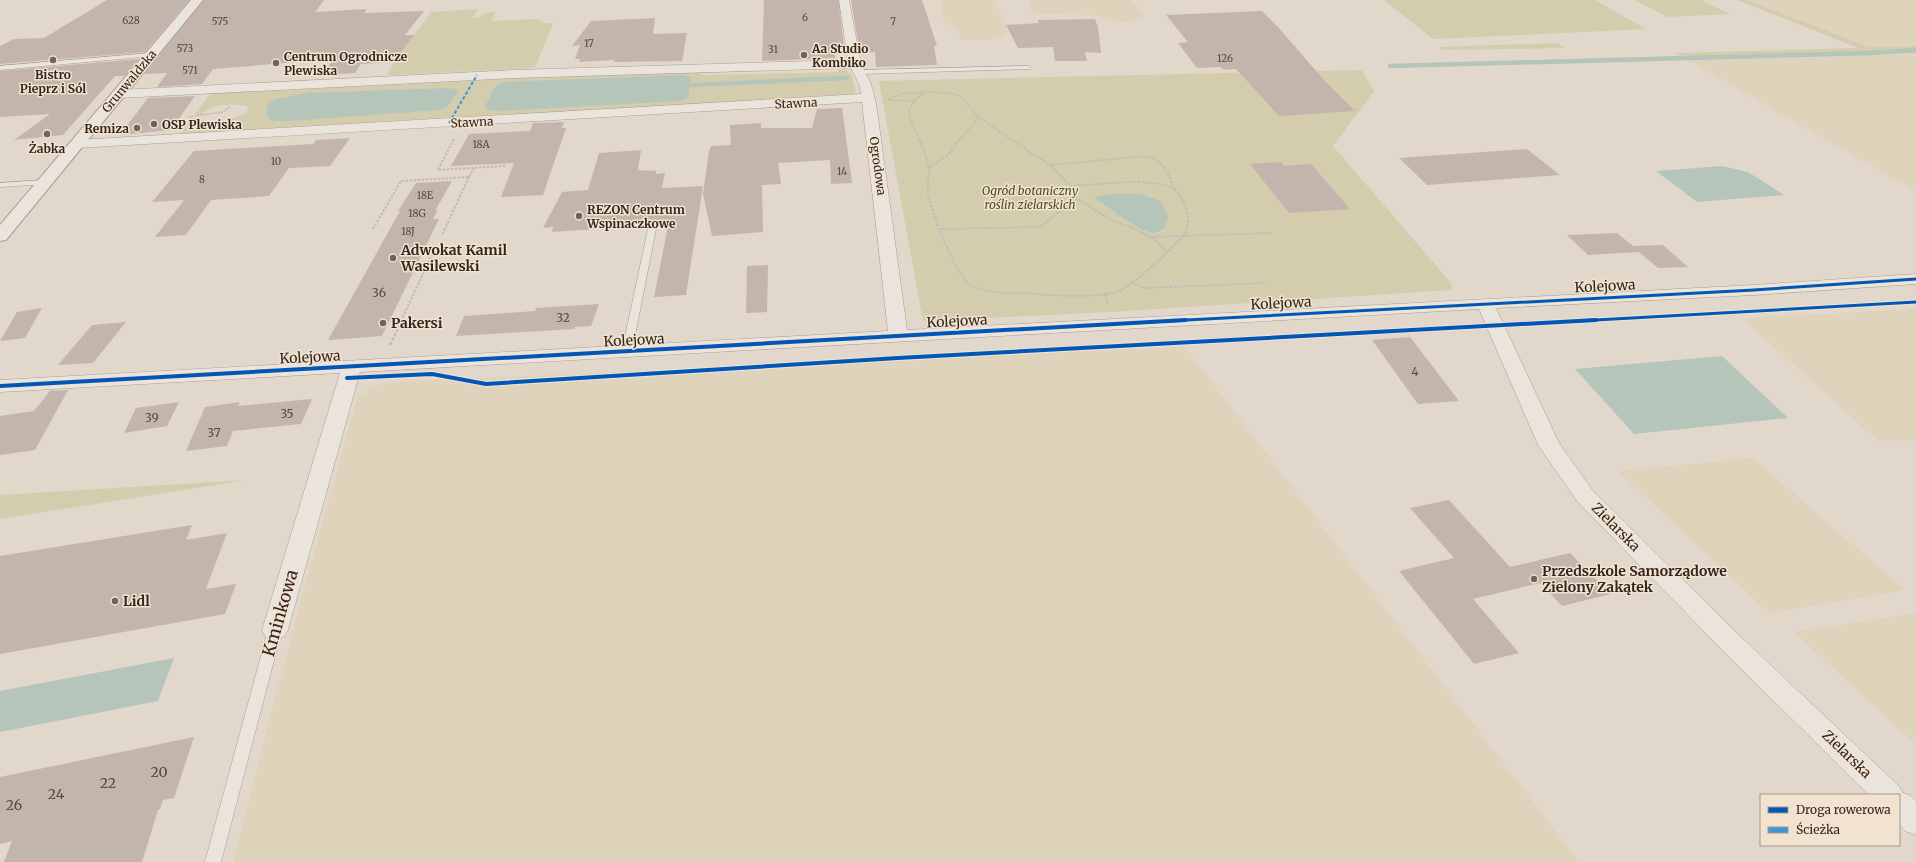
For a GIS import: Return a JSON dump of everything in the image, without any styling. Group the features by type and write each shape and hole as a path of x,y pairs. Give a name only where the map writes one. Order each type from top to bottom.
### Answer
{"street":[{"name":"Grunwaldzka","path":"0,236 197,0"},
{"name":"Ogrodowa","path":"844,0 858,68 866,84 877,158 898,335"},
{"path":"119,94 500,74 858,68"},
{"name":"Stawna","path":"77,144 868,98"},
{"name":"Kolejowa","path":"0,386 898,335 1754,290 1916,279"},
{"name":"Zielarska","path":"1485,303 1549,445 1585,496 1734,646 1888,794"},
{"name":"Kminkowa","path":"275,630 347,378 353,366"},
{"path":"1900,806 1916,822"}],"lane":[{"path":"0,68 151,55"},
{"path":"858,68 1028,68"},
{"path":"0,185 45,182"},
{"path":"627,351 652,229"},
{"name":"Kminkowa","path":"213,862 275,630"}],"path":[{"path":"925,92 914,101 910,110 910,122 919,138 929,168 930,176 927,193 957,270 973,286 996,292 1105,294 1121,291 1163,258 1167,252 1184,236 1188,228 1187,210 1161,162 1155,157 1146,156 1050,165"},
{"path":"914,101 888,100 902,94 925,92 950,93 960,96 979,117 1050,165 1070,186 1076,198 1111,220 1131,227 1151,237 1167,252"},
{"path":"188,117 201,116"},
{"path":"929,168 949,154 968,128 979,117"},
{"path":"462,122 438,170 504,166 519,130"},
{"path":"442,235 475,167"},
{"path":"373,229 400,181 469,177"},
{"path":"1070,186 1127,183 1158,184 1170,187 1177,191"},
{"path":"941,229 1040,227 1076,198"},
{"path":"1151,237 1273,233"},
{"path":"388,350 436,246"},
{"path":"1131,282 1144,288 1267,283"}],"shaded area":[{"path":"941,0 994,0 1006,25 1006,34 990,40 961,40 957,29 947,24 942,15"},
{"path":"1028,0 1131,0 1145,17 1139,20 1118,22 1105,16 1032,13"},
{"path":"1748,0 1916,0 1916,46 1869,47"},
{"path":"1916,53 1916,191 1689,60"},
{"path":"683,75 691,77 688,97 681,101 500,111 487,110 485,106 495,87 503,82"},
{"path":"455,89 458,92 447,107 439,110 290,121 272,121 268,117 267,106 273,100 306,93"},
{"path":"1722,166 1748,172 1784,195 1697,202 1656,171"},
{"path":"1112,194 1140,194 1161,201 1168,216 1164,229 1155,233 1141,229 1094,197"},
{"path":"1916,309 1916,440 1878,441 1742,318"},
{"path":"1185,347 1579,862 233,862 294,626 357,398 372,387 388,382"},
{"path":"1722,356 1788,418 1634,434 1575,369"},
{"path":"1753,458 1905,590 1769,613 1618,471"},
{"path":"1916,613 1916,745 1794,632"},
{"path":"174,658 158,701 0,732 0,691"}],"green space":[{"path":"1384,0 1595,0 1646,29 1433,39"},
{"path":"1634,0 1701,0 1730,14 1668,17"},
{"path":"1737,0 1748,0 1869,47 1916,46 1916,53 1689,60 1676,53 1858,48"},
{"path":"478,9 473,18 481,17 484,13 496,12 491,21 537,19 544,23 553,23 535,68 387,75 394,62 431,12"},
{"path":"1557,43 1565,48 1441,50 1440,47"},
{"path":"838,69 847,70 852,76 856,92 854,94 180,135 192,118 200,117 199,119 217,121 228,120 245,114 249,107 224,105 211,108 202,115 194,115 213,90 519,77 699,72 703,75 838,72"},
{"name":"Ogród botaniczny roślin zielarskich","path":"1361,70 1374,91 1333,146 1452,284 1451,290 1111,312 923,321 879,81"},
{"path":"247,480 0,519 0,495"}],"building":[{"path":"107,0 189,0 145,52 0,64 0,46 14,39 44,38"},
{"path":"204,0 324,0 315,12 367,9 364,13 424,11 405,35 414,35 394,62 361,64 355,73 322,75 334,59 213,69 202,84 157,87 167,73 144,74"},
{"path":"764,0 838,0 845,53 835,54 835,58 762,61"},
{"path":"851,0 922,0 937,46 934,46 937,65 876,67 875,52 860,53"},
{"path":"1262,11 1278,27 1324,80 1355,111 1279,116 1236,69 1224,70 1221,67 1197,68 1178,43 1188,42 1166,15"},
{"path":"655,18 653,34 687,33 682,61 614,62 615,60 579,62 580,59 575,59 580,45 572,46 591,21"},
{"path":"1095,19 1098,27 1101,53 1085,52 1087,61 1055,61 1053,47 1018,48 1006,25 1039,23 1038,20"},
{"path":"139,59 125,76 115,76 63,135 14,140 50,114 0,117 0,71"},
{"name":"OSP Plewiska","path":"195,96 171,130 120,135 148,98"},
{"path":"842,108 852,183 831,184 830,160 778,163 781,184 762,185 763,232 712,236 703,194 709,151 711,146 731,145 730,125 761,123 761,128 812,128 817,109"},
{"path":"564,122 562,128 566,128 543,195 501,197 514,163 451,166 469,134 530,131 533,123"},
{"path":"350,138 330,166 289,168 269,196 211,200 186,235 155,237 184,200 152,202 194,151 313,144 316,140"},
{"path":"1527,149 1560,175 1427,185 1399,158"},
{"path":"641,150 638,170 656,171 656,174 665,173 662,188 703,186 686,295 654,297 669,221 599,225 597,229 552,232 553,227 543,228 562,192 588,190 599,153"},
{"path":"1281,162 1284,166 1311,164 1350,209 1289,213 1250,164"},
{"path":"452,181 435,211 438,210 433,219 439,219 382,336 328,340 400,211 398,211 416,183"},
{"path":"1617,233 1633,246 1663,245 1688,267 1658,268 1639,252 1588,255 1567,235"},
{"path":"768,265 767,312 746,313 747,266"},
{"path":"599,304 591,326 575,327 575,329 456,336 464,316 535,311 536,308"},
{"path":"42,308 25,338 0,341 17,312"},
{"path":"126,322 93,363 58,365 92,325"},
{"path":"1410,337 1459,401 1418,404 1372,340"},
{"path":"68,390 35,450 0,455 0,416 34,411 50,391"},
{"path":"312,399 301,424 233,431 227,446 186,451 205,407 240,402 238,406"},
{"path":"179,402 167,426 124,433 136,408"},
{"name":"Przedszkole Samorządowe Zielony Zakątek","path":"1449,500 1510,567 1570,553 1611,594 1562,606 1540,583 1473,599 1519,653 1474,664 1399,571 1454,558 1410,508"},
{"name":"Lidl","path":"192,525 186,540 227,533 206,589 236,584 225,614 0,654 0,556"},
{"path":"194,737 174,798 163,800 160,809 158,810 142,862 4,862 12,841 0,844 0,777"}],"waterway":[{"path":"1390,66 1872,53 1916,50"},
{"path":"691,85 846,78"}],"marked path":[{"path":"449,123 477,75"}],"cycle path":[{"path":"0,386 1429,306 1754,290 1916,279"},
{"path":"347,378 432,374 486,384 898,358 1916,302"}],"place":[{"name":"Aa Studio Kombiko","path":"804,55"},
{"name":"Bistro Pieprz i Sól","path":"53,60"},
{"name":"Centrum Ogrodnicze Plewiska","path":"276,63"},
{"name":"OSP Plewiska","path":"154,124"},
{"name":"Remiza","path":"137,128"},
{"name":"Żabka","path":"47,134"},
{"name":"REZON Centrum Wspinaczkowe","path":"579,216"},
{"name":"Adwokat Kamil Wasilewski","path":"393,258"},
{"name":"Pakersi","path":"383,323"},
{"name":"Przedszkole Samorządowe Zielony Zakątek","path":"1534,579"},
{"name":"Lidl","path":"115,601"}]}
